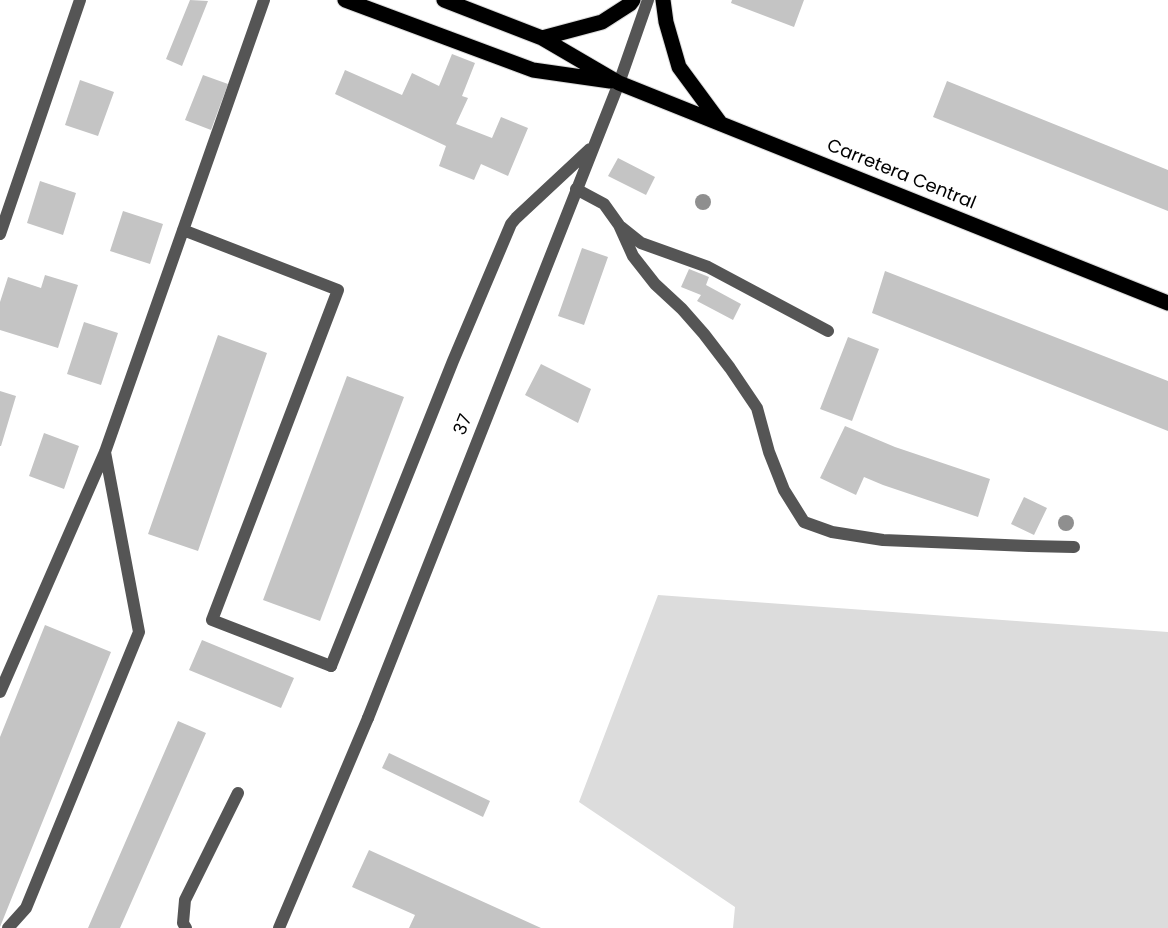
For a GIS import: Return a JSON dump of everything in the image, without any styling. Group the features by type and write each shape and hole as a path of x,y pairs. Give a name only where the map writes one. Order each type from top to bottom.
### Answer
{"main road":[{"name":"Carretera Central","path":"345,0 533,70 619,83"},
{"name":"Carretera Central","path":"444,0 542,38 619,83 1168,303"},
{"path":"542,38 602,22 633,0"},
{"path":"663,0 666,22 679,67 721,123"}],"street":[{"path":"0,234 80,0"},
{"path":"0,692 105,452 264,0"},
{"name":"37","path":"279,928 368,718 619,83 648,0"},
{"name":"37","path":"183,230 338,290 212,620 331,666 453,361 511,224 593,146"},
{"path":"576,189 604,204 619,225 633,256 655,284 704,334 730,368 757,408 769,452 784,490 804,522 832,532 884,540 1074,547"},
{"path":"619,225 641,243 708,267 828,331"},
{"path":"8,928 26,908 139,632 105,452"},
{"path":"186,928 183,923 185,900 238,793"}],"shaded area":[{"path":"658,595 1168,632 1168,928 733,928 735,907 579,802"}],"building":[{"path":"190,0 208,1 182,66 166,59"},
{"path":"732,0 804,0 794,27 731,3"},
{"path":"452,54 475,63 462,96 468,98 456,124 492,138 501,117 528,128 508,176 481,164 474,180 439,166 446,146 335,94 345,70 402,95 412,73 439,86"},
{"path":"203,75 228,84 211,130 185,120"},
{"path":"80,80 114,92 98,136 65,125"},
{"path":"947,81 1168,170 1168,211 933,117"},
{"path":"618,158 655,177 646,195 608,176"},
{"path":"40,181 76,193 63,235 27,223"},
{"path":"123,211 163,224 150,264 110,251"},
{"path":"582,248 608,257 584,325 558,316"},
{"path":"689,269 709,277 706,285 741,304 733,320 697,301 701,295 681,287"},
{"path":"885,271 1168,381 1168,431 872,313"},
{"path":"45,275 78,285 58,348 0,330 0,302 8,277 41,288"},
{"path":"84,322 118,333 101,385 67,374"},
{"path":"218,335 267,353 198,551 148,534"},
{"path":"848,337 879,349 852,421 820,409"},
{"path":"541,364 591,389 578,423 525,395"},
{"path":"347,376 404,397 320,621 263,600"},
{"path":"0,391 16,396 1,446 0,446"},
{"path":"845,426 895,447 990,479 978,517 864,477 856,495 820,478"},
{"path":"44,433 79,446 64,489 29,476"},
{"path":"1024,497 1047,508 1034,535 1011,524"},
{"path":"45,625 111,652 0,927 0,737"},
{"path":"202,640 294,678 281,708 189,670"},
{"path":"178,721 206,733 120,928 88,928"},
{"path":"389,753 490,801 483,817 382,768"},
{"path":"369,850 541,928 409,928 415,915 352,887"}]}
